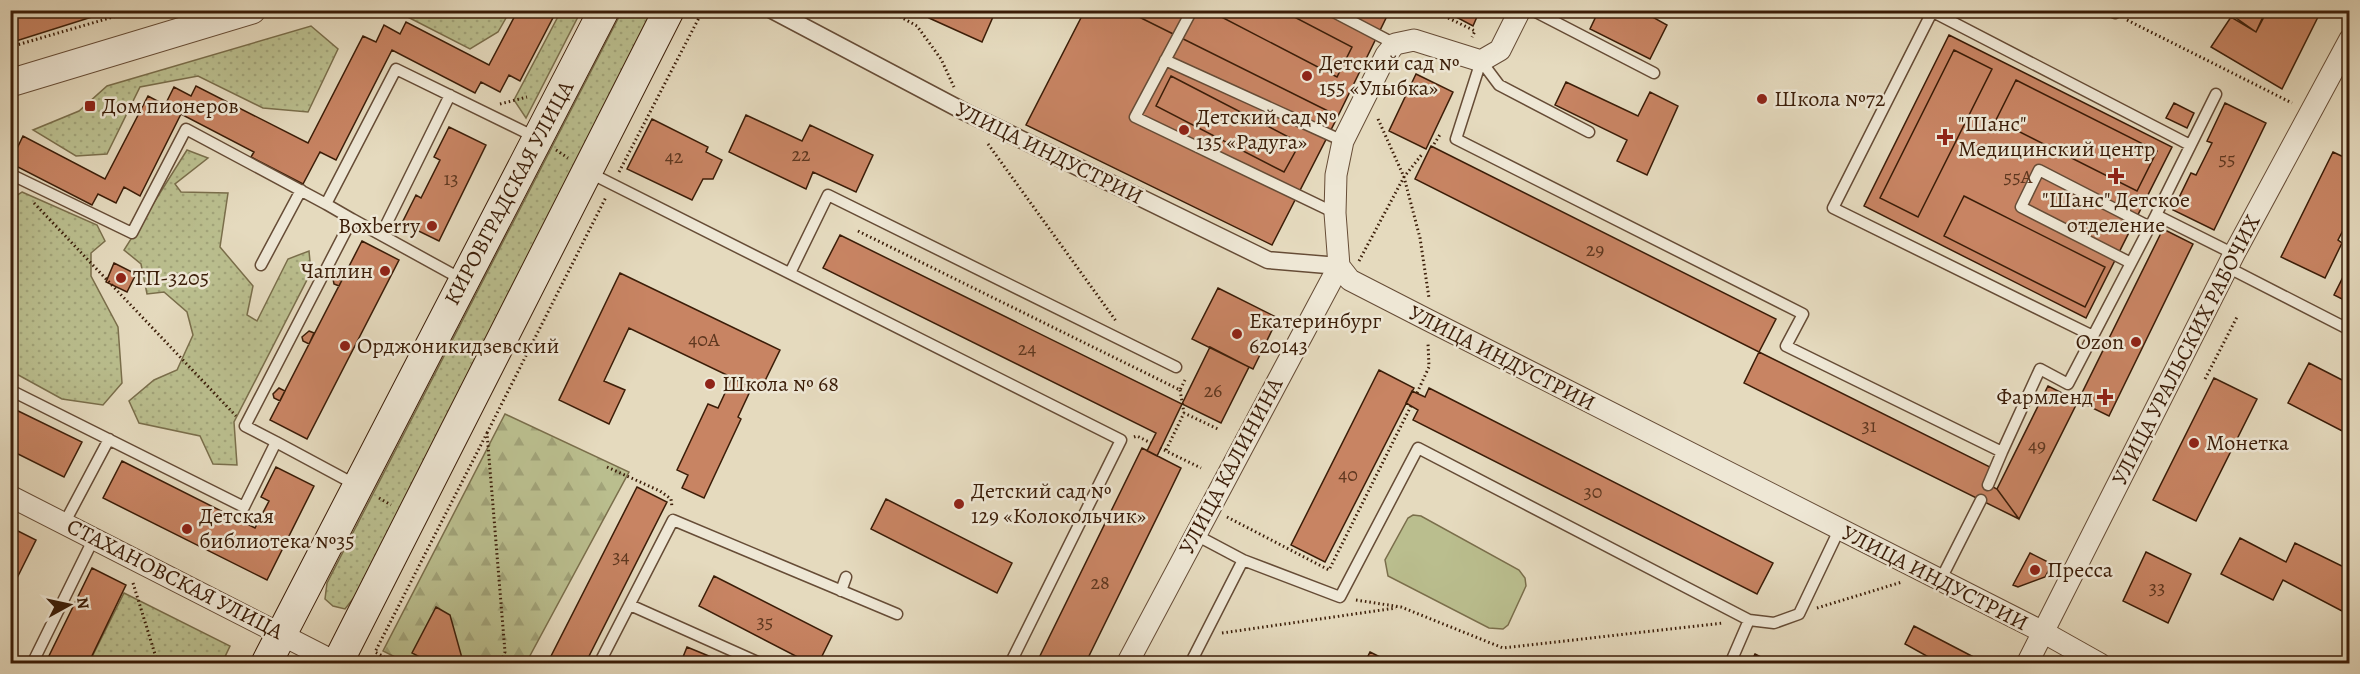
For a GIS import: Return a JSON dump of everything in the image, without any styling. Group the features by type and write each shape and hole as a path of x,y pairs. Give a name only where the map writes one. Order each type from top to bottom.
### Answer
{"main road":[{"name":"КИРОВГРАДСКАЯ УЛИЦА","path":"266,663 356,485 604,10"},
{"path":"338,663 600,177 669,10"}],"street":[{"name":"УЛИЦА ИНДУСТРИИ","path":"772,10 965,112 1268,260 1349,264 1350,280 2100,663"},
{"path":"1349,264 1335,213 1336,175 1343,141 1386,55 1395,44 1414,40 1481,61 1500,50 1520,10"},
{"path":"10,82 247,11"},
{"name":"УЛИЦА УРАЛЬСКИХ РАБОЧИХ","path":"2027,663 2230,261 2349,39"},
{"name":"УЛИЦА КАЛИНИНА","path":"1127,663 1194,534 1349,264"},
{"name":"СТАХАНОВСКАЯ УЛИЦА","path":"10,495 338,663"}],"lane":[{"path":"1192,10 1135,117 1335,213"},
{"path":"1330,10 1395,44"},
{"path":"1532,10 1654,72"},
{"path":"2093,336 1833,208 1933,11 2190,145"},
{"path":"1166,60 1343,141"},
{"path":"1481,61 1498,86 1589,132"},
{"path":"1481,61 1456,139 1803,315 1786,346 2002,452"},
{"path":"326,204 396,69 538,138"},
{"path":"1988,485 2040,369 2068,384 2216,94"},
{"path":"381,235 450,95"},
{"path":"10,174 132,233 186,129 463,280"},
{"path":"2131,263 2021,207 2039,170 2150,227"},
{"path":"600,177 1121,440 1010,663"},
{"path":"261,265 301,190"},
{"path":"790,273 828,195 1176,367"},
{"path":"2156,215 2349,330"},
{"path":"352,219 246,426 356,485"},
{"path":"10,390 244,507 276,442"},
{"path":"65,522 109,439"},
{"path":"1194,534 1243,560 1341,597 1418,448 1749,620 1774,623 1799,614 1839,530"},
{"path":"1934,578 1981,500"},
{"path":"599,663 673,520 897,614"},
{"path":"32,663 94,538"},
{"path":"1190,663 1243,560"},
{"path":"841,591 846,577"},
{"path":"630,605 762,663"},
{"path":"1730,663 1749,620"},
{"path":"2347,663 2349,657"}],"path":[{"path":"10,47 137,10"},
{"path":"397,663 375,651 487,433 600,177 703,10"},
{"path":"888,10 917,26 941,59 965,112"},
{"path":"1432,10 1475,30"},
{"path":"2112,12 2295,104"},
{"path":"478,109 527,97"},
{"path":"1378,119 1404,177 1420,238 1429,299 1429,367 1417,393"},
{"path":"538,138 600,177"},
{"path":"986,141 1117,322 1104,352"},
{"path":"1349,264 1404,177 1423,153"},
{"path":"27,196 246,426"},
{"path":"858,231 1180,390"},
{"path":"2205,379 2238,315"},
{"path":"1166,450 1184,412 1180,390 1188,373"},
{"path":"1223,515 1329,570 1411,406"},
{"path":"1184,412 1220,430"},
{"path":"487,433 505,652 500,663"},
{"path":"1160,448 1202,468"},
{"path":"608,467 660,491 671,499 673,520"},
{"path":"1799,614 1934,578"},
{"path":"133,583 158,663"},
{"path":"1341,597 1401,607 1503,648 1749,620"},
{"path":"1203,636 1401,607"}],"green space":[{"path":"396,11 510,11 498,32 470,49"},
{"path":"561,11 581,11 526,118 514,100"},
{"path":"622,11 657,11 356,595 345,609 333,606 325,599 327,583"},
{"path":"311,26 338,49 308,112 263,108 198,76 140,87 107,154 76,156 33,130 79,111 107,86"},
{"path":"187,150 208,158 175,184 181,192 228,193 220,247 253,286 247,315 257,321 288,259 309,251 311,272 234,422 237,465 213,464 200,436 139,423 129,401 154,380 177,370 193,335 187,312 164,292 147,294 141,264 124,250"},
{"path":"22,192 97,225 105,241 91,253 91,276 118,327 122,383 103,405 62,399 11,371 11,199"},
{"path":"505,414 629,472 526,663 407,663 383,651"},
{"path":"1413,515 1421,516 1519,570 1525,578 1526,586 1508,625 1503,629 1489,628 1388,576 1385,560 1408,518"},
{"path":"124,593 230,646 222,663 89,663"}],"building":[{"path":"10,10 114,10 16,41 10,40"},
{"path":"518,10 557,10 520,81 509,75 500,92 481,82 475,93 392,50 336,160 320,152 303,184 251,157 254,152 181,114 140,196 124,187 116,203 98,194 92,205 10,163 23,136 105,179 148,96 165,105 174,87 191,96 196,86 308,143 363,36 376,42 384,25 400,34 406,22 489,65"},
{"path":"932,10 996,10 982,42 929,18"},
{"name":"Детский сад № 135 «Радуга»","path":"1085,10 1125,10 1338,116 1272,245 1026,125"},
{"name":"Детский сад № 155 «Улыбка»","path":"1125,10 1390,10 1338,116"},
{"path":"1208,10 1281,10 1352,47 1337,77"},
{"path":"1443,10 1480,10 1473,26"},
{"path":"1599,10 1649,10 1647,14 1667,25 1650,59 1590,29"},
{"path":"2225,10 2266,10 2266,13 2256,32"},
{"path":"2266,10 2317,10 2319,15 2282,89 2211,47 2231,17 2256,32"},
{"path":"1949,35 2172,147 2086,318 1864,206"},
{"path":"1954,50 1992,69 1918,217 1880,198"},
{"path":"1416,74 1453,92 1426,149 1389,131"},
{"path":"1171,76 1300,143 1284,172 1156,106"},
{"path":"2016,80 2157,151 2137,191 1996,120"},
{"path":"1566,82 1638,116 1650,92 1678,106 1647,175 1617,161 1627,140 1555,105"},
{"path":"2174,103 2194,113 2187,128 2166,118"},
{"path":"2225,103 2266,123 2214,230 2173,210 2191,173 2196,175 2212,143 2207,141"},
{"path":"746,115 802,141 810,125 873,155 856,192 813,172 806,189 729,152"},
{"path":"652,119 708,147 706,152 722,160 713,179 703,179 692,200 627,169"},
{"path":"449,127 486,145 439,241 402,223 416,195 421,198 440,160 434,157"},
{"path":"1431,146 1776,319 1759,352 1415,179"},
{"path":"2333,152 2350,160 2350,217 2338,240 2342,243 2325,278 2281,257"},
{"path":"1964,196 2105,267 2085,307 1944,236"},
{"path":"2163,229 2193,244 2109,416 2078,401"},
{"path":"840,235 1182,404 1157,456 1147,451 1156,433 823,268"},
{"path":"362,241 399,260 307,439 270,420"},
{"name":"ТП-3205","path":"114,263 136,274 127,292 106,282"},
{"path":"2350,263 2350,303 2334,295"},
{"path":"339,273 344,276 339,286 334,284 333,279 334,275"},
{"path":"620,273 780,350 760,391 629,328 604,381 625,390 609,424 559,400"},
{"path":"1218,288 1278,318 1253,369 1192,339"},
{"path":"309,331 314,333 309,344 303,341 302,337"},
{"path":"1210,347 1249,367 1221,423 1182,404"},
{"path":"1759,352 1992,468 1985,483 1997,489 2019,519 1744,383"},
{"path":"2309,363 2350,384 2350,435 2288,403"},
{"path":"1379,370 1414,388 1325,562 1291,545"},
{"path":"732,378 752,387 738,417 741,419 704,498 682,488 688,475 677,470 708,404 718,408"},
{"path":"2214,378 2257,399 2196,521 2153,500"},
{"path":"2048,386 2078,401 2019,519 1997,489"},
{"path":"279,388 285,391 280,401 274,398 273,394"},
{"path":"1429,388 1773,563 1757,594 1413,420 1418,410 1406,403 1412,391 1425,397"},
{"path":"10,407 82,442 64,477 10,450"},
{"path":"1142,448 1181,468 1168,495 1085,664 1036,664"},
{"path":"122,461 255,528 269,501 261,497 276,467 314,486 267,580 103,498"},
{"path":"637,487 667,502 585,664 547,664"},
{"path":"886,499 1012,563 997,593 871,529"},
{"path":"10,527 36,540 10,592"},
{"path":"2240,538 2286,562 2295,543 2350,570 2350,597 2342,611 2283,580 2273,600 2221,574"},
{"path":"2146,552 2191,574 2168,623 2123,601"},
{"name":"Пресса","path":"2030,553 2052,564 2045,577 2018,587 2013,585"},
{"path":"92,568 126,585 88,664 45,664"},
{"path":"714,576 832,636 818,664 811,664 699,606"},
{"path":"436,607 450,615 462,658 460,664 433,664 412,653"},
{"path":"1914,626 1987,664 1941,664 1905,644"},
{"path":"687,647 716,659 714,664 681,662"},
{"path":"1370,652 1394,664 1364,664"},
{"path":"1755,654 1774,664 1750,664"}],"place":[{"name":"Детский сад № 155 «Улыбка»","path":"1307,76"},
{"name":"Школа №72","path":"1762,99"},
{"name":"Дом пионеров","path":"90,106"},
{"name":"Детский сад № 135 «Радуга»","path":"1184,130"},
{"name":"\"Шанс\" Медицинский центр","path":"1945,137"},
{"name":"\"Шанс\" Детское отделение","path":"2116,176"},
{"name":"Boxberry","path":"432,226"},
{"name":"Чаплин","path":"385,271"},
{"name":"ТП-3205","path":"121,278"},
{"name":"Екатеринбург 620143","path":"1237,334"},
{"name":"Ozon","path":"2136,342"},
{"name":"Орджоникидзевский","path":"345,346"},
{"name":"Школа № 68","path":"710,384"},
{"name":"Фармленд","path":"2105,397"},
{"name":"Монетка","path":"2194,443"},
{"name":"Детский сад № 129 «Колокольчик»","path":"959,504"},
{"name":"Детская библиотека №35","path":"187,529"},
{"name":"Пресса","path":"2035,570"}]}
